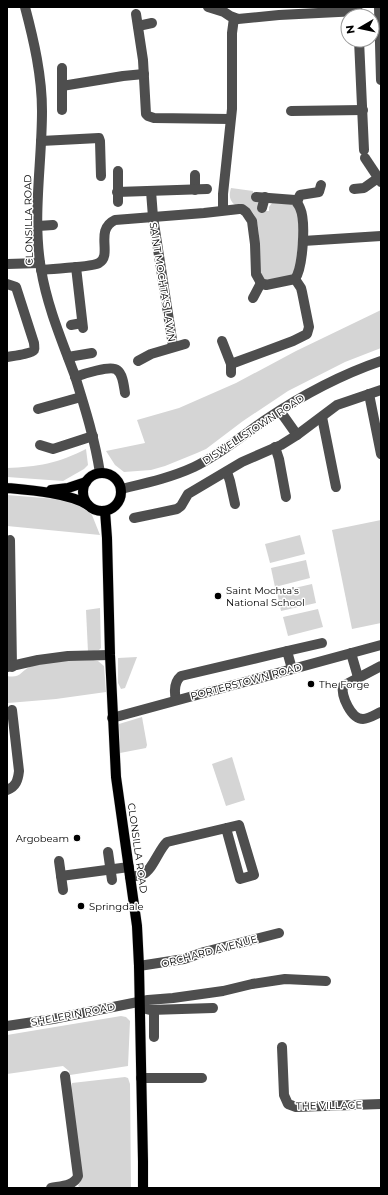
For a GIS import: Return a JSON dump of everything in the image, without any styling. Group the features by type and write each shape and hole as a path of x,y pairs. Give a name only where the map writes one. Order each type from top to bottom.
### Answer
{"main road":[{"path":"7,488 36,491 81,500 93,509 105,511 110,509 119,501 121,489 116,479 112,475 100,473 89,477 83,494 88,505"},
{"path":"36,491 68,488 86,482"},
{"name":"CLONSILLA ROAD","path":"105,511 112,718 116,777 136,926 139,966 144,1161 143,1188"}],"street":[{"name":"CLONSILLA ROAD","path":"25,7 33,38 42,98 38,198 38,226 41,266 57,327 75,377 93,436 100,473"},
{"path":"208,7 224,12 234,18 340,12"},
{"path":"379,7 381,80"},
{"path":"136,14 144,74 145,110 148,116 154,118 230,119"},
{"path":"223,210 223,194 232,94 232,33 234,18"},
{"path":"138,26 152,23"},
{"path":"354,189 364,188 380,180 364,154 359,48"},
{"path":"62,68 62,110"},
{"path":"62,86 144,74"},
{"path":"291,111 362,110"},
{"path":"41,141 99,138 101,176"},
{"path":"118,171 118,197 151,191 207,189"},
{"path":"195,175 195,190"},
{"path":"297,202 300,195 319,192 321,185"},
{"name":"SAINT MOCHTA'S LAWN","path":"151,191 153,217 173,346"},
{"path":"260,283 266,284 295,279 299,273 303,241 302,213 295,200 261,197 262,208"},
{"path":"7,264 76,267 95,264 103,260 104,233 106,227 112,221 120,219 239,209 249,215 252,221 255,238 256,274 260,283 253,298"},
{"path":"38,226 53,226"},
{"path":"303,241 381,236"},
{"path":"71,325 83,326 76,267"},
{"path":"222,341 231,369 305,336 309,327 301,288 295,279"},
{"path":"7,284 16,287 34,343 32,352 7,357"},
{"name":"SAINT MOCHTA'S LAWN","path":"138,361 151,354 173,346 185,344"},
{"path":"68,357 92,353"},
{"name":"DISWELLSTOWN ROAD","path":"121,489 155,481 194,466 222,451 309,393 330,382 381,361"},
{"path":"75,377 85,373 115,368 121,376 125,393"},
{"path":"134,518 177,510 188,494 242,462 297,435 337,405 381,390"},
{"path":"369,394 381,454"},
{"path":"38,409 81,397"},
{"path":"280,411 297,435"},
{"path":"322,416 336,487"},
{"path":"40,445 52,449 93,436"},
{"path":"275,447 286,497"},
{"path":"227,472 234,504"},
{"path":"10,540 9,667 38,660 68,656 110,655"},
{"path":"176,700 174,691 177,679 181,676 322,643"},
{"name":"PORTERSTOWN ROAD","path":"112,718 381,645"},
{"path":"287,651 292,669"},
{"path":"351,654 358,677"},
{"path":"381,666 343,686 342,690 345,701 354,715 359,718 364,719 381,712"},
{"path":"7,790 15,786 19,771 12,710"},
{"path":"61,876 110,870 144,874 167,842 226,828 239,825 254,875 240,879 226,828"},
{"path":"108,852 112,880"},
{"path":"59,861 63,890"},
{"name":"ORCHARD AVENUE","path":"139,966 184,959 204,952 279,933"},
{"name":"SHELERIN ROAD","path":"7,1026 148,1000 223,991 252,984 285,979 326,981"},
{"path":"140,1002 146,1009 154,1010 213,1008"},
{"path":"154,1010 154,1037"},
{"name":"THE VILLAGE","path":"282,1047 284,1095 288,1104 296,1107 381,1104"},
{"path":"51,1188 72,1183 78,1176 65,1076"},
{"path":"141,1078 202,1078"}],"shaded area":[{"path":"231,188 253,191 253,198 257,199 260,204 261,211 269,211 269,207 272,203 286,202 295,207 298,215 299,230 295,272 293,275 280,279 266,280 261,275 258,226 254,215 247,207 235,205 233,203 230,197"},
{"path":"381,310 381,348 345,362 288,391 243,421 206,449 165,466 151,470 124,472 115,465 106,451 145,443 137,420 179,408 236,383 296,351"},
{"path":"86,449 88,465 84,469 63,481 7,477 7,468 28,467 57,461"},
{"path":"7,495 69,500 86,509 92,515 100,535 7,526"},
{"path":"381,520 381,623 352,629 332,530"},
{"path":"300,535 305,554 270,563 265,544"},
{"path":"306,560 310,578 275,587 271,568"},
{"path":"312,584 316,603 281,611 277,592"},
{"path":"100,608 101,648 99,650 88,652 86,610"},
{"path":"318,609 323,627 288,636 283,617"},
{"path":"137,657 125,688 121,689 118,683 118,658"},
{"path":"62,661 98,661 104,666 106,692 56,699 8,703 7,676 12,677 18,675 28,668 39,664"},
{"path":"142,717 147,745 146,748 120,753 119,724"},
{"path":"232,757 245,800 226,806 212,764"},
{"path":"121,1016 126,1017 130,1021 128,1066 70,1075 69,1071 63,1066 7,1074 7,1035"},
{"path":"125,1077 128,1078 130,1084 131,1188 81,1188 78,1186 81,1180 71,1092 72,1083"}],"place":[{"name":"Saint Mochta's National School","path":"218,596"},
{"name":"The Forge","path":"311,684"},
{"name":"Argobeam","path":"77,838"},
{"name":"Springdale","path":"81,906"}]}
